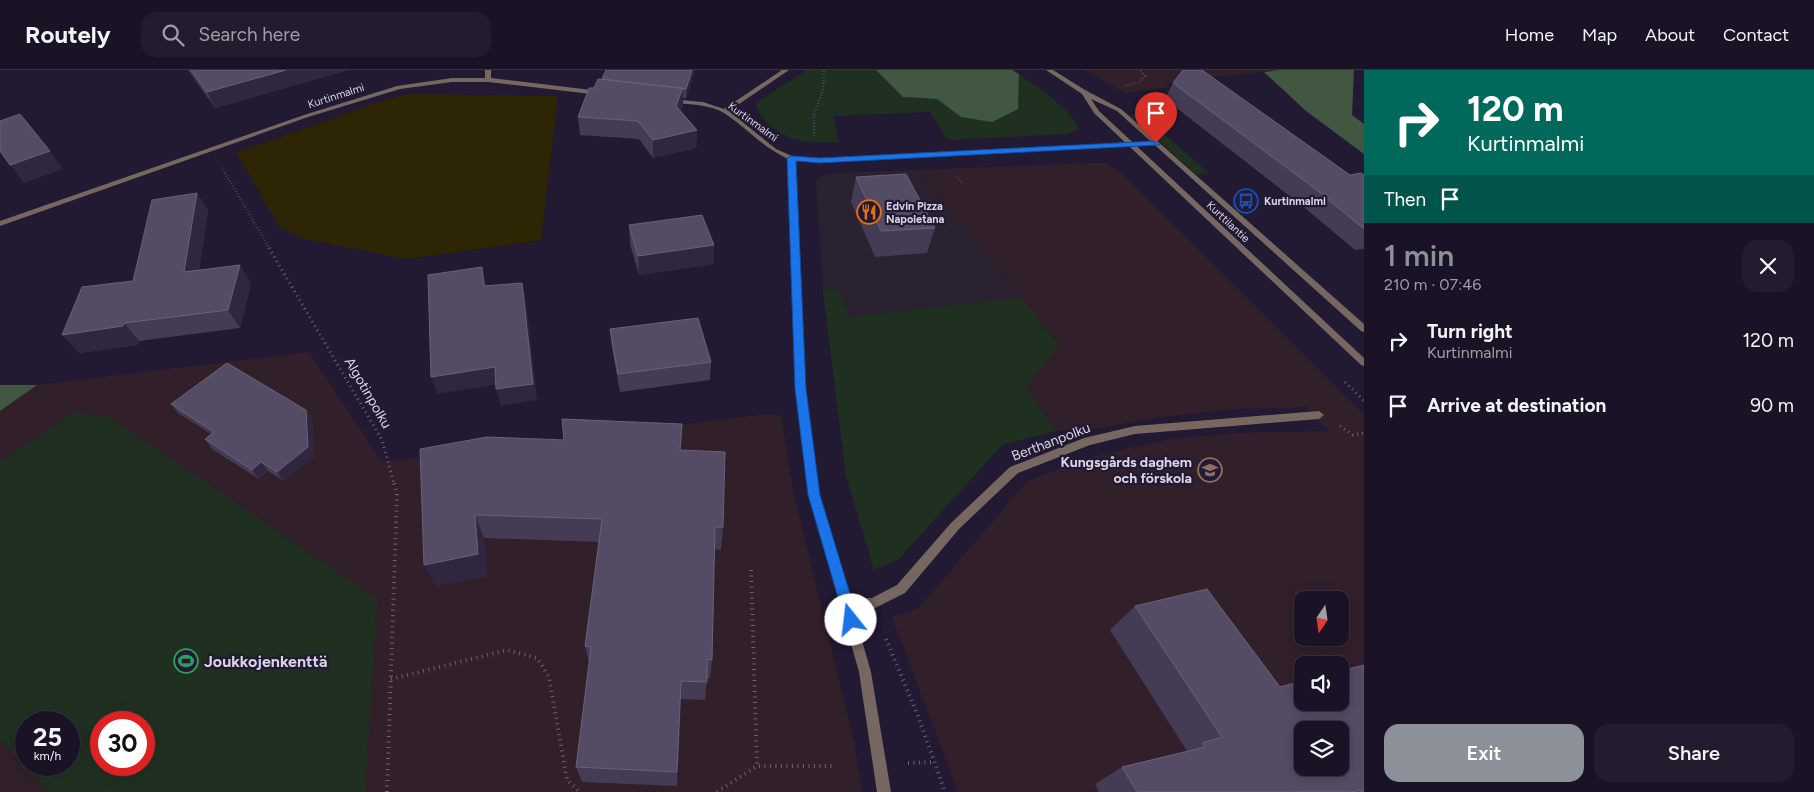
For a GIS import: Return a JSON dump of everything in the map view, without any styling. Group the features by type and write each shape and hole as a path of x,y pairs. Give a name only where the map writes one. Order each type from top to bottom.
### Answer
{"street":[{"path":"488,70 488,80"},
{"path":"725,111 786,70"},
{"name":"Kurttilantie","path":"1049,70 1083,92 1119,110 1274,251 1364,329"},
{"name":"Kurtinmalmi","path":"0,224 369,95 426,83 488,80 608,94"},
{"name":"Kurttilantie","path":"1083,92 1096,112 1130,145 1362,358"},
{"name":"Kurtinmalmi","path":"665,100 703,104 725,111 774,150 792,158 820,160 1156,143"},
{"path":"792,158 800,389 814,495 865,672 884,792"},
{"name":"Berthanpolku","path":"846,603 873,604 901,589 955,526 1014,470 1088,441 1135,430 1318,415"}],"path":[{"path":"815,143 814,115 823,90 824,70"},
{"path":"1122,86 1140,82 1145,76 1140,70"},
{"name":"Algotinpolku","path":"220,164 382,440 397,494 387,792"},
{"path":"751,570 757,766"},
{"path":"885,635 945,792"},
{"path":"391,679 507,650 537,658 548,677 568,780 580,792"},
{"path":"717,792 757,766 836,766"}],"shaded area":[{"path":"1084,70 1279,70 1165,83 1170,87 1126,93"},
{"name":"Kungsgårds daghem och förskola","path":"1106,163 1120,172 1364,414 1364,792 958,792 892,617 919,608 1027,481 1083,459 1170,439 1235,433 1328,431 1307,407 1235,409 1161,417 1100,428 1056,431 1026,388 1059,346 1022,297 917,170"},
{"path":"917,170 1022,297 848,317 839,289 823,291 816,181 825,175 836,173"},
{"path":"309,352 382,462 758,415 781,415 793,490 854,742 862,792 0,792 0,411 37,385"}],"green space":[{"path":"807,70 876,70 903,97 937,99 961,117 1018,108 1019,74 1059,104 1079,128 1066,134 951,140 946,138 930,112 833,116 839,142 799,140 773,128 760,114 756,103"},
{"path":"876,70 1012,70 1019,74 1018,109 992,122 961,117 937,99 903,97"},
{"path":"1279,70 1354,70 1352,115 1364,124 1364,154 1306,111 1264,72"},
{"path":"1141,114 1209,173 1196,174 1129,115"},
{"path":"839,289 849,317 1022,297 1059,346 1026,388 1056,431 1002,445 898,560 874,570 846,476 823,291"},
{"path":"0,385 37,385 0,411"},
{"name":"Joukkojenkenttä","path":"75,412 110,418 377,599 365,792 49,792 34,776 80,776 80,711 15,711 15,756 0,740 0,462"}],"sand":[{"path":"410,94 558,96 541,240 407,259 305,239 281,229 236,153 387,99"}],"building":[{"path":"191,70 286,70 207,92"},
{"path":"606,70 692,70 686,89 602,79"},
{"path":"1183,70 1202,70 1350,175 1361,173 1364,175 1364,229 1318,191 1173,83"},
{"path":"598,79 683,88 676,106 697,130 653,140 638,121 578,117 589,88 594,88"},
{"path":"20,114 50,151 10,165 0,151 0,121"},
{"path":"906,174 935,228 881,231 856,177"},
{"path":"197,193 184,272 240,265 228,310 124,323 123,326 62,335 82,287 133,281 152,200"},
{"path":"702,215 714,245 638,256 629,225"},
{"path":"482,267 484,286 522,283 533,384 496,389 495,367 431,377 428,275"},
{"path":"698,318 711,362 618,374 610,329"},
{"path":"227,363 306,410 308,447 277,472 261,462 252,470 205,439 214,432 171,404"},
{"path":"562,419 682,424 680,450 725,452 723,527 715,527 712,660 707,659 707,682 681,681 677,772 576,767 591,647 585,646 602,519 475,515 478,554 424,565 420,449 487,437 564,440"},
{"path":"1207,589 1280,687 1294,683 1294,711 1349,711 1349,669 1364,665 1364,792 1360,790 1355,792 1137,792 1122,767 1205,747 1202,743 1222,737 1135,606"}],"place":[{"name":"Kurtinmalmi","path":"1246,201"},
{"name":"Edvin Pizza Napoletana","path":"869,212"},
{"name":"Kungsgårds daghem och förskola","path":"1210,470"},
{"name":"Joukkojenkenttä","path":"186,661"}],"route":[{"path":"851,620 814,495 800,389 792,158 820,160 1156,143"}]}
